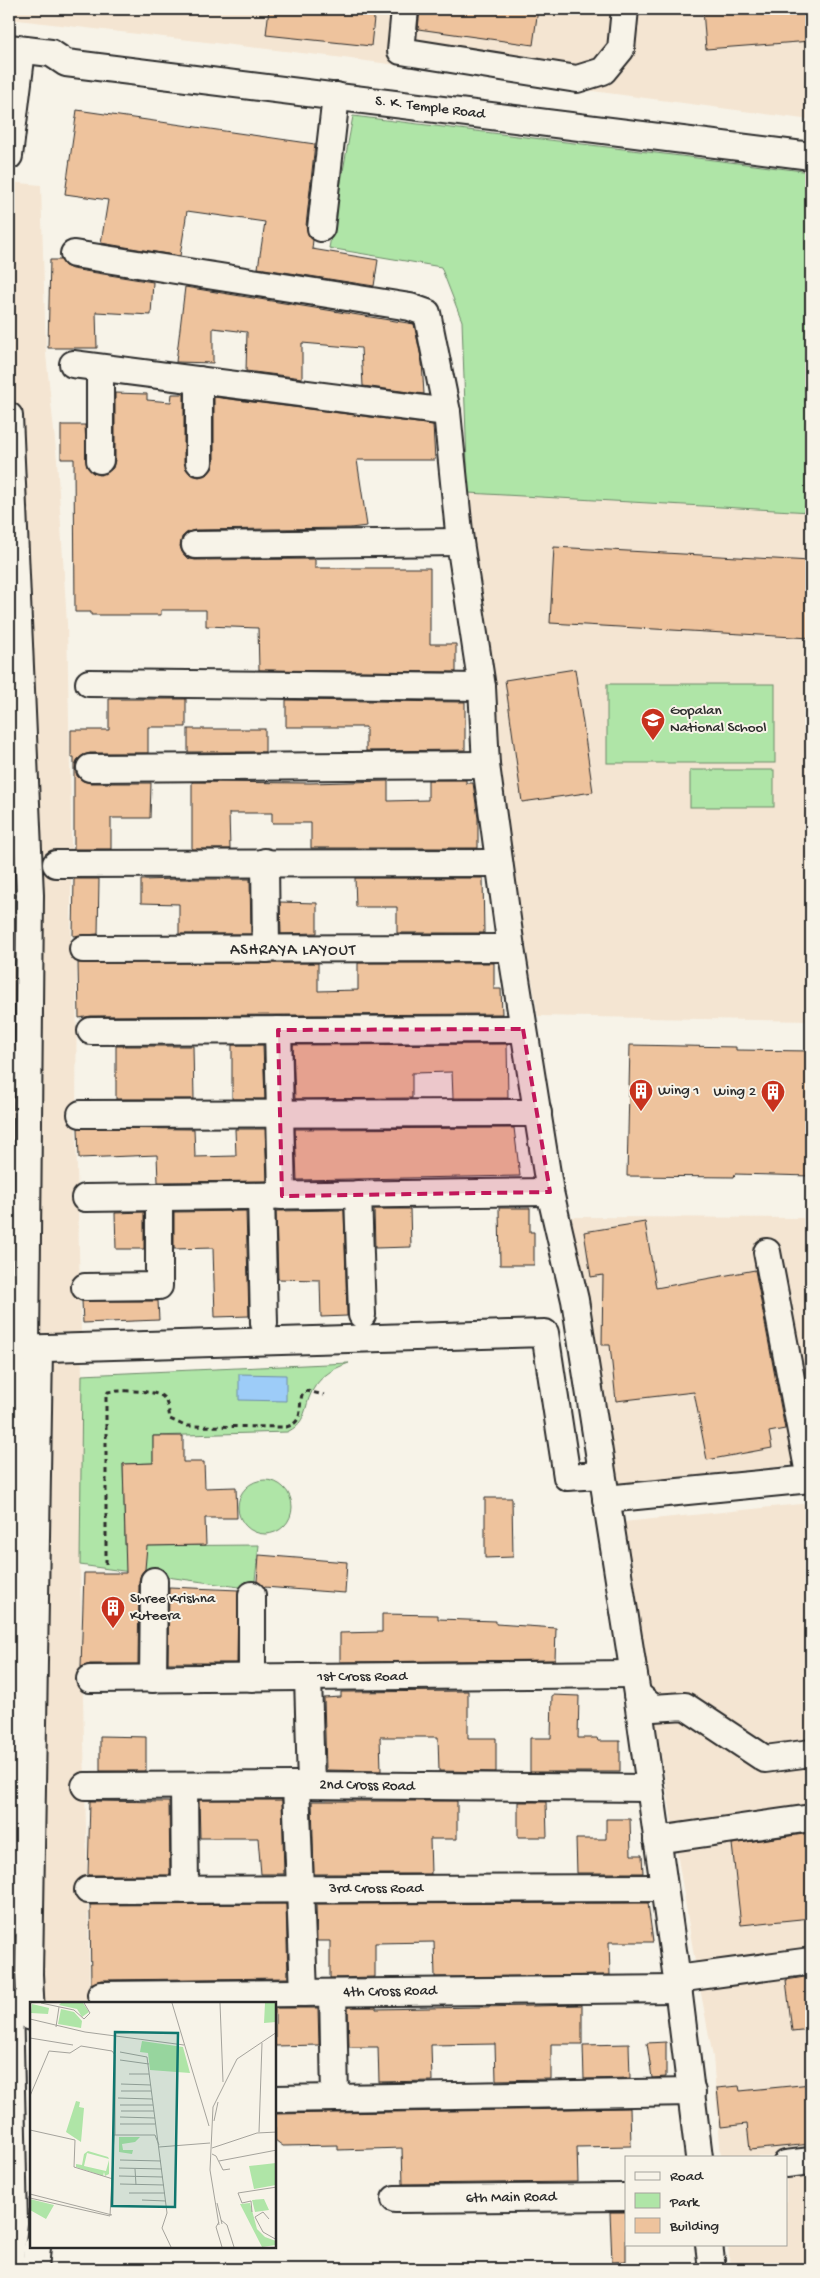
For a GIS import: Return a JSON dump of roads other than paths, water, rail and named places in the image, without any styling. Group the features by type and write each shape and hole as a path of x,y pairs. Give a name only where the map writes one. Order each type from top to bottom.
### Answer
{"street":[{"path":"405,9 401,51 577,79 603,71 621,49 625,9"},
{"name":"S. K. Temple Road","path":"15,49 51,53 69,47 811,138"},
{"path":"9,156 15,49"},
{"name":"S. K. Temple Road","path":"51,53 66,63 811,156"},
{"path":"321,228 336,96"},
{"path":"74,254 410,307 426,313 447,412 460,542 482,687 486,765 511,948 550,1192 575,1300 635,1684 678,1984 699,2156"},
{"path":"73,364 447,412"},
{"path":"100,368 100,460"},
{"path":"199,380 199,462"},
{"path":"9,416 30,895 27,1349 31,2002"},
{"path":"195,545 460,542"},
{"path":"89,683 482,687"},
{"path":"90,768 486,765"},
{"path":"56,864 265,862 499,863"},
{"path":"265,862 266,949"},
{"path":"83,949 511,948"},
{"path":"91,1031 523,1029"},
{"path":"264,1323 272,1196 280,1114 278,1030"},
{"path":"81,1114 538,1113"},
{"path":"85,1198 550,1192"},
{"path":"358,1194 362,1315"},
{"path":"85,1287 159,1286 158,1197"},
{"path":"27,1349 544,1333 567,1477 604,1487 811,1479 767,1252"},
{"path":"9,1923 11,1435 27,1349"},
{"path":"153,1678 154,1581"},
{"path":"252,1595 252,1678"},
{"path":"304,1993 300,1889 308,1677"},
{"name":"1st Cross Road","path":"90,1679 308,1677 635,1684"},
{"path":"635,1684 653,1708 685,1706 765,1759 811,1753"},
{"name":"2nd Cross Road","path":"85,1786 303,1785 650,1788"},
{"path":"184,1786 185,1890"},
{"path":"657,1840 811,1818"},
{"name":"3rd Cross Road","path":"88,1890 664,1888"},
{"name":"4th Cross Road","path":"101,1995 333,1993 678,1984 811,1962"},
{"path":"333,1993 335,2098"},
{"path":"9,2002 14,2223 9,2269"},
{"path":"276,2099 692,2092"},
{"path":"788,2164 811,2161"},
{"name":"6th Main Road","path":"395,2200 625,2197"},
{"path":"709,2246 712,2269"},
{"path":"35,2269 37,2248"}],"water":[{"path":"239,1374 286,1375 286,1401 239,1400"}],"place":[{"name":"Gopalan National School","path":"653,741"},
{"name":"Wing 1","path":"641,1112"},
{"name":"Wing 2","path":"773,1113"},
{"name":"Shree Krishna Kuteera","path":"113,1629"}],"district":[{"name":"ASHRAYA LAYOUT","path":"293,951"}]}
